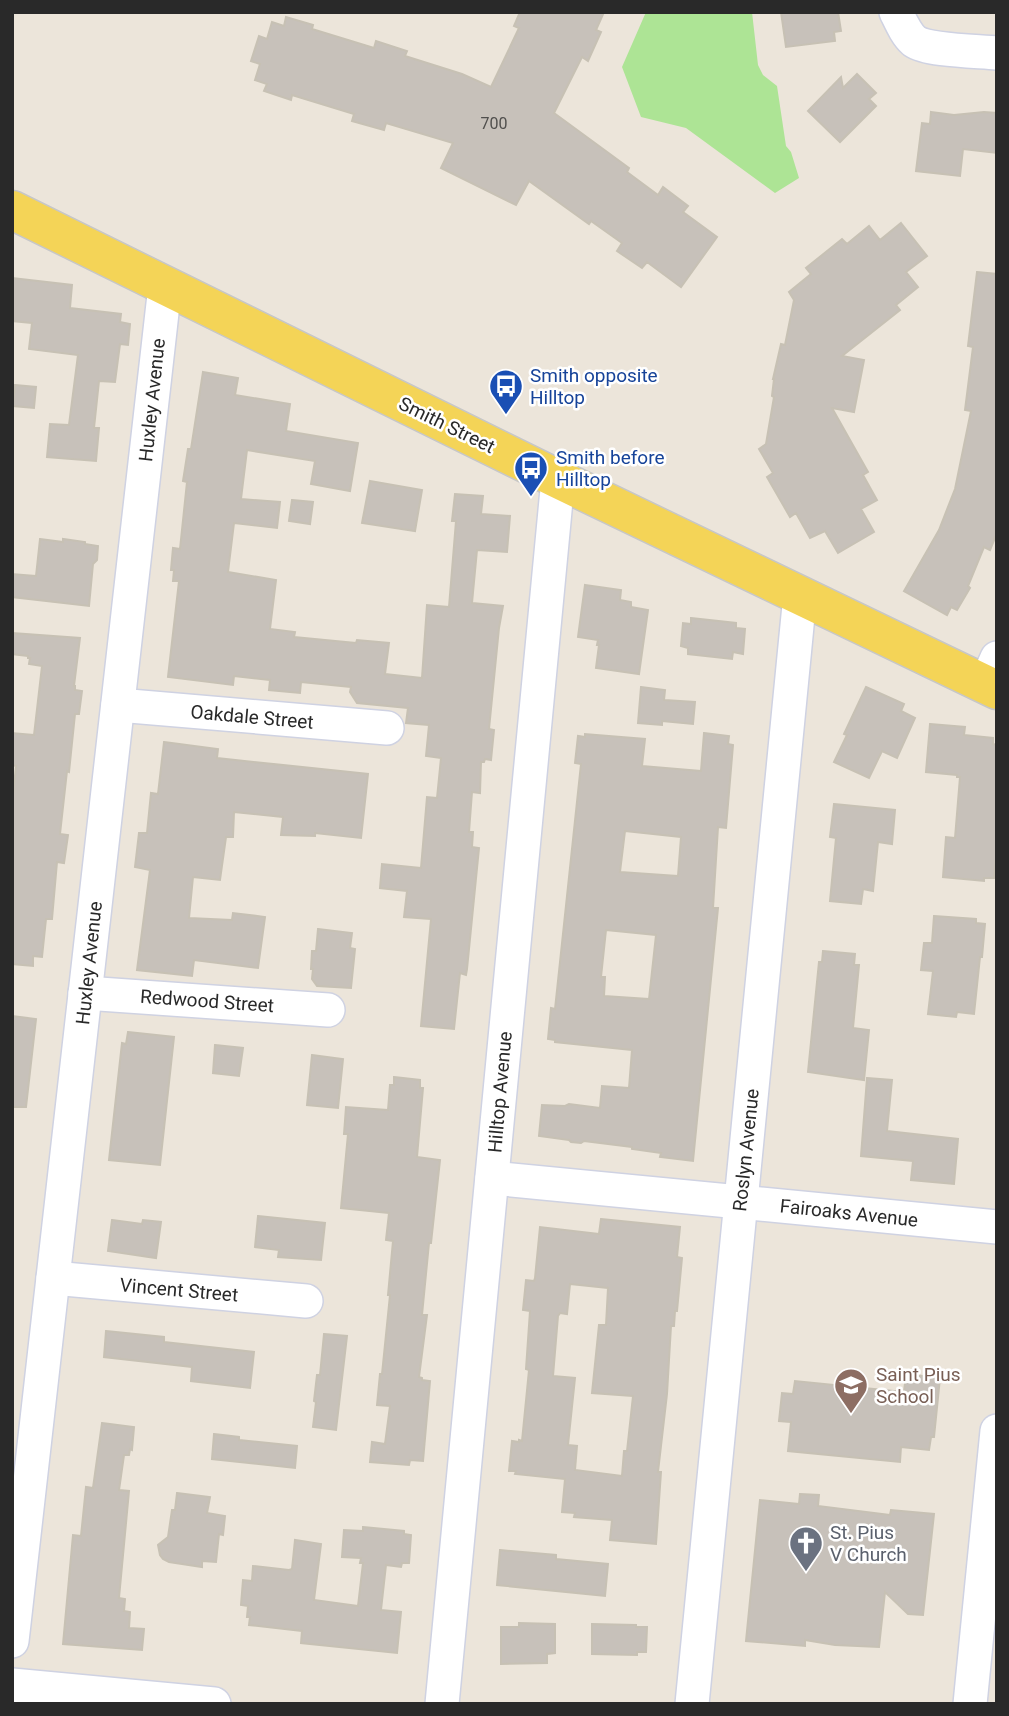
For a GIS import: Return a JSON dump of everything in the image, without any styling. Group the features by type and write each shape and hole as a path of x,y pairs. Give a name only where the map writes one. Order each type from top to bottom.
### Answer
{"main road":[{"name":"Smith Street","path":"12,210 800,595 993,678"}],"street":[{"path":"896,12 904,29 915,41 934,47 997,53"},
{"name":"Huxley Avenue","path":"12,1641 24,1438 53,1278 165,286"},
{"name":"Hilltop Avenue","path":"442,1704 558,479"},
{"name":"Roslyn Avenue","path":"692,1704 800,595"},
{"name":"Oakdale Street","path":"118,705 387,728"},
{"name":"Redwood Street","path":"85,993 328,1010"},
{"name":"Fairoaks Avenue","path":"492,1178 997,1227"},
{"name":"Vincent Street","path":"53,1278 306,1301"},
{"path":"970,1704 997,1431"},
{"path":"25,1692 214,1704"}],"green space":[{"path":"646,12 752,12 758,65 763,75 777,86 786,146 791,152 799,178 775,193 686,128 641,117 622,67"}],"building":[{"path":"520,12 604,12 596,30 601,32 588,61 582,57 554,113 629,168 627,172 658,195 663,187 688,206 683,212 717,237 681,287 647,262 642,268 617,251 622,243 591,221 589,224 529,181 516,205 441,168 453,143 386,123 384,130 352,121 354,114 292,95 291,100 264,91 267,84 255,80 260,64 251,61 259,36 267,39 272,22 284,26 286,17 313,25 312,29 374,48 376,41 407,51 405,56 462,74 491,87 519,28 514,26"},
{"path":"781,12 838,12 841,31 834,32 835,41 786,47"},
{"path":"857,74 876,93 869,99 876,106 840,142 808,111 841,77 843,88"},
{"path":"931,112 954,115 997,113 997,153 963,149 960,176 916,171 922,123 930,124"},
{"path":"901,223 927,256 906,272 918,287 896,305 900,310 842,356 864,360 854,412 832,408 868,472 863,475 877,500 861,509 874,532 838,553 825,531 810,538 796,513 790,517 767,477 773,473 759,449 766,444 774,397 773,379 781,344 785,345 794,300 789,292 811,274 806,268 842,239 847,244 869,226 880,240"},
{"path":"977,272 997,274 997,533 990,550 984,547 968,586 970,588 957,610 951,607 947,615 904,591 939,530 955,489 971,411 965,410 973,347 968,346"},
{"path":"12,278 72,285 70,308 121,314 120,322 130,324 128,345 120,344 115,382 99,381 94,428 99,428 96,461 47,457 50,424 69,425 78,355 29,349 32,323 12,321"},
{"path":"203,372 238,378 235,395 290,404 286,431 358,443 350,491 311,484 315,461 247,450 241,499 280,502 277,528 234,523 228,572 276,580 270,629 295,632 294,637 389,643 385,674 422,678 427,605 449,607 456,521 452,521 455,494 483,496 481,514 510,516 507,552 477,550 472,603 503,606 489,729 494,730 491,760 485,759 481,762 480,793 472,792 469,832 473,832 472,847 479,848 467,969 466,975 460,973 454,1029 421,1026 431,919 404,917 407,891 380,888 382,864 421,868 427,797 437,798 441,758 426,756 429,725 406,723 408,708 357,703 350,692 351,687 301,682 300,693 269,690 270,680 234,676 233,685 168,677 179,581 173,581 174,570 171,570 173,548 180,549 187,482 183,481"},
{"path":"15,385 36,387 34,408 13,406"},
{"path":"370,481 422,490 415,531 362,523"},
{"path":"292,500 313,502 310,524 289,521"},
{"path":"40,539 63,542 63,539 98,546 97,560 93,564 89,606 12,597 12,574 36,576"},
{"path":"585,585 621,590 620,600 631,602 631,607 648,610 639,674 596,668 598,640 578,637"},
{"path":"691,618 736,623 736,628 745,629 743,654 733,652 732,659 688,654 688,648 681,646 683,623 691,624"},
{"path":"12,633 80,638 74,686 75,690 82,691 79,714 75,714 60,834 68,835 64,863 57,862 52,919 46,919 42,957 33,956 33,966 12,964 12,804 16,766 12,765 12,733 34,735 42,666 29,664 28,656 12,654"},
{"path":"641,687 665,690 664,700 695,702 693,724 662,721 662,725 638,723"},
{"path":"866,687 904,704 901,711 915,718 897,758 882,751 869,778 834,762"},
{"path":"930,724 965,727 964,735 993,738 993,744 997,745 997,849 994,878 984,878 984,881 943,877 946,837 955,838 960,777 926,772"},
{"path":"704,733 729,736 728,744 733,745 726,828 718,827 713,908 718,908 693,1161 660,1157 661,1153 632,1147 571,1142 539,1136 542,1105 569,1104 600,1108 602,1086 629,1088 632,1050 548,1039 551,1008 555,1009 581,764 575,763 578,736 585,737 585,734 645,739 642,766 701,771","holes":["625,831 681,837 678,876 620,872","606,930 656,935 649,999 604,996 605,977 601,977"]},
{"path":"164,742 218,749 217,758 368,774 361,838 315,833 315,836 281,835 283,817 234,812 233,837 226,837 220,880 193,877 189,918 232,920 233,913 265,917 258,968 194,960 192,976 137,970 150,870 135,867 139,833 147,833 151,793 158,794"},
{"path":"834,804 895,810 892,844 878,842 873,891 863,889 861,904 830,901 836,838 830,837"},
{"path":"934,916 976,919 976,923 985,924 974,1014 957,1012 956,1017 928,1014 933,971 921,970 924,943 932,943"},
{"path":"318,929 352,933 350,948 355,949 351,988 317,986 312,979 312,951 316,951"},
{"path":"823,951 855,954 854,965 859,965 853,1028 869,1030 864,1080 808,1072 819,962 822,962"},
{"path":"12,1016 36,1019 26,1107 12,1107"},
{"path":"128,1032 174,1037 160,1165 109,1160 122,1043 126,1044"},
{"path":"215,1045 243,1048 239,1076 213,1073"},
{"path":"312,1055 343,1059 338,1108 307,1105"},
{"path":"394,1077 420,1080 420,1088 423,1088 417,1157 440,1160 422,1315 427,1315 419,1377 430,1381 423,1461 410,1460 409,1465 370,1462 372,1442 385,1444 390,1406 377,1405 390,1295 393,1241 386,1240 389,1213 341,1208 348,1134 344,1134 346,1107 388,1110 390,1085 394,1085"},
{"path":"867,1078 892,1080 887,1131 958,1139 954,1184 911,1180 913,1161 861,1156"},
{"path":"258,1216 325,1223 321,1260 278,1257 279,1250 255,1247"},
{"path":"601,1219 680,1227 677,1257 682,1258 677,1311 674,1326 671,1326 658,1472 661,1472 656,1544 610,1540 612,1520 574,1517 575,1513 562,1512 565,1479 515,1474 516,1471 509,1471 512,1441 522,1441 529,1370 526,1369 530,1311 523,1310 526,1280 534,1281 535,1278 540,1227 599,1234","holes":["570,1284 608,1288 606,1325 599,1325 592,1393 633,1396 622,1476 575,1470 577,1446 568,1445 575,1378 553,1376 558,1316 560,1313 567,1314"]},
{"path":"112,1220 142,1224 143,1220 161,1222 156,1258 108,1251"},
{"path":"106,1331 164,1337 164,1342 254,1352 250,1388 191,1381 192,1367 104,1357"},
{"path":"324,1334 347,1336 336,1430 313,1427 317,1375 320,1375"},
{"path":"906,1374 940,1378 934,1437 931,1437 929,1450 901,1447 900,1462 788,1451 791,1422 779,1421 782,1393 793,1394 795,1381 904,1392"},
{"path":"102,1423 134,1427 132,1450 130,1449 129,1455 124,1455 119,1490 129,1491 119,1598 125,1599 124,1611 130,1612 129,1628 144,1629 142,1650 63,1644 73,1535 81,1536 86,1487 93,1488"},
{"path":"214,1434 239,1437 239,1440 297,1446 295,1468 212,1459"},
{"path":"177,1493 210,1497 207,1513 225,1516 223,1535 219,1534 216,1562 202,1561 202,1567 169,1562 160,1555 158,1545 168,1537"},
{"name":"St. Pius V Church","path":"800,1494 819,1495 818,1506 890,1515 891,1510 934,1514 923,1615 908,1614 885,1592 879,1647 835,1645 805,1640 805,1646 746,1641 760,1500 799,1504"},
{"path":"363,1527 404,1531 404,1534 411,1535 409,1563 402,1563 401,1567 386,1565 381,1610 401,1612 397,1653 301,1643 302,1631 249,1625 248,1606 241,1605 243,1580 252,1581 253,1566 292,1569 295,1540 321,1544 314,1600 358,1606 363,1563 360,1563 361,1558 342,1557 344,1530 363,1531"},
{"path":"500,1550 556,1555 556,1559 608,1564 605,1596 497,1585"},
{"path":"519,1623 555,1624 555,1653 547,1654 547,1663 501,1664 501,1627 519,1627"},
{"path":"592,1624 647,1627 646,1652 637,1652 637,1655 592,1654"}],"place":[{"name":"Smith opposite Hilltop","path":"506,416"},
{"name":"Smith before Hilltop","path":"531,498"},
{"name":"Saint Pius School","path":"851,1415"},
{"name":"St. Pius V Church","path":"806,1573"}]}
